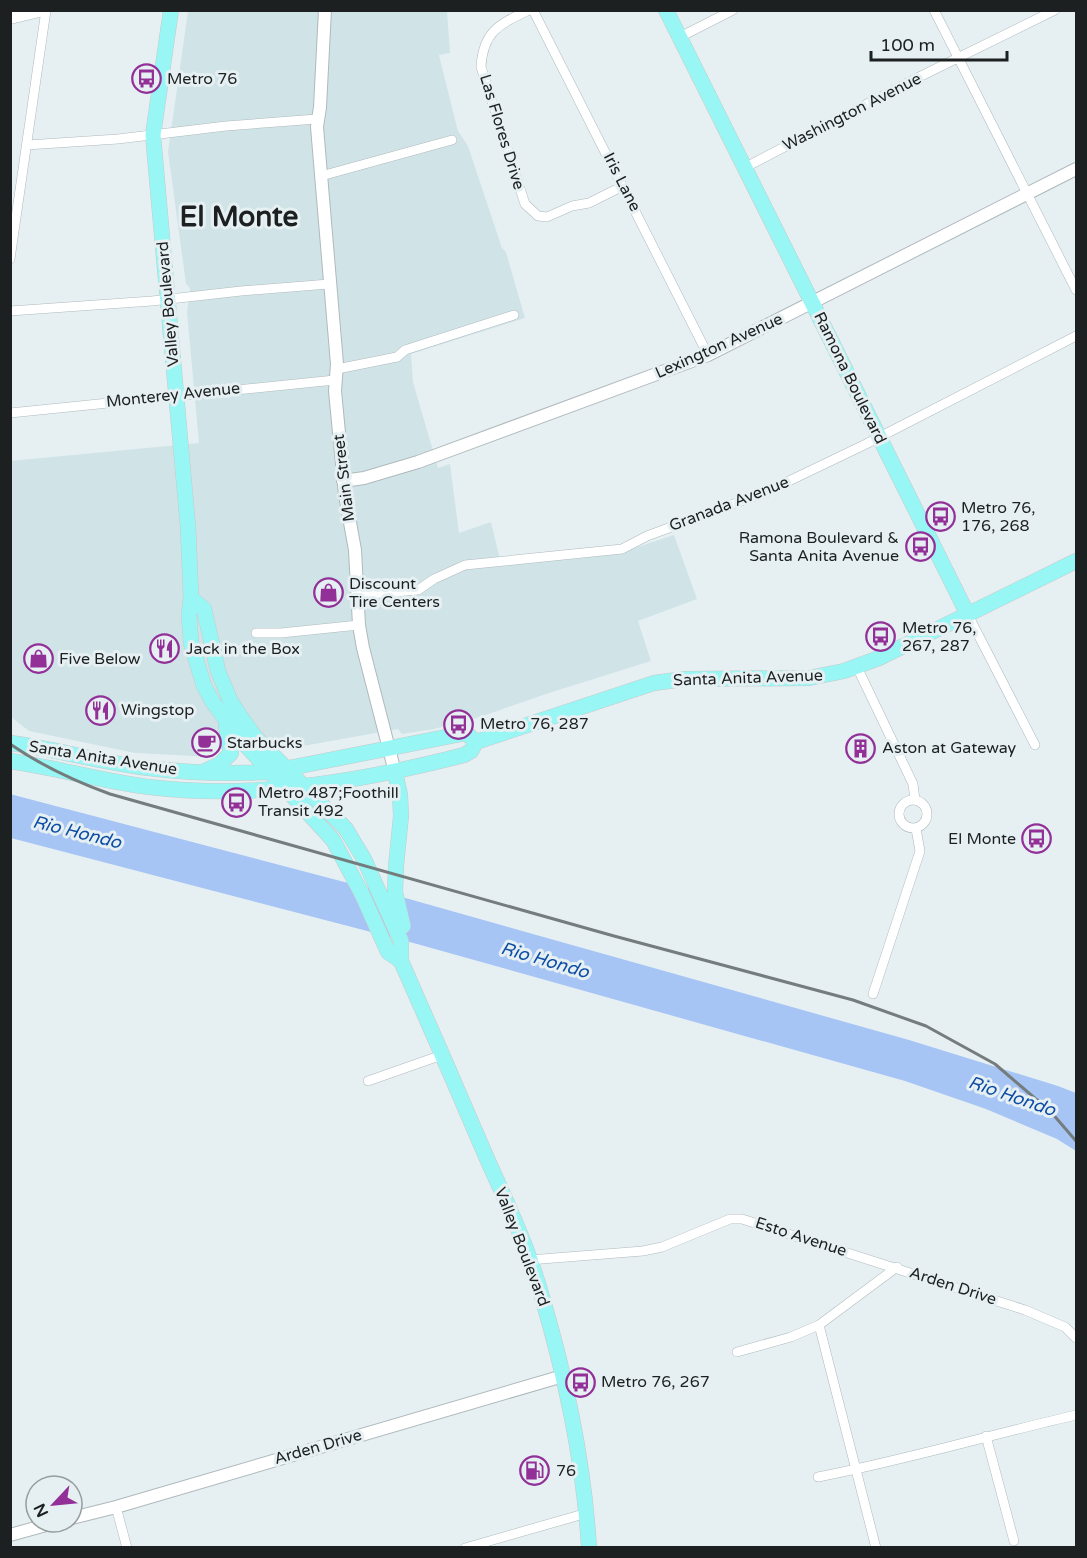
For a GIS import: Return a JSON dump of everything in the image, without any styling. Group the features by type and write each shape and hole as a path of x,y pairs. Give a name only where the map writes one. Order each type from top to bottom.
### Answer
{"main road":[{"path":"10,17 39,10"},
{"name":"Valley Boulevard","path":"171,10 153,135 188,527 191,643 197,666 204,686 224,720 284,789 333,840 343,855 388,952 400,962 442,1055 512,1216 542,1296 563,1376 578,1451 587,1513 589,1548"},
{"name":"Ramona Boulevard","path":"666,10 968,614"},
{"name":"Santa Anita Avenue","path":"10,761 120,783 197,791 284,789 395,772 464,755 471,751 476,742 654,683 684,679 809,678 857,667 1077,561"},
{"name":"Valley Boulevard","path":"191,598 204,609 218,671 230,700 256,738 346,829 364,859 401,940 400,962"},
{"path":"202,772 220,764 231,753 224,720"},
{"name":"Santa Anita Avenue","path":"10,743 148,768 202,772 269,772 466,733 476,742"},
{"path":"120,783 142,777 147,774 148,768"},
{"name":"Main Street","path":"395,772 400,795 401,816 395,892 404,931 401,940"}],"street":[{"path":"10,259 46,10"},
{"name":"Main Street","path":"325,10 317,119 318,156 343,481 355,550 359,625 363,648 395,772"},
{"name":"Iris Lane","path":"531,10 624,186 708,355"},
{"name":"Las Flores Drive","path":"531,10 500,24 492,32 482,53 481,67 525,204 538,216 547,218 572,206 589,203 624,186"},
{"path":"680,36 733,10"},
{"path":"934,10 1077,290"},
{"name":"Washington Avenue","path":"746,167 1055,10"},
{"path":"27,145 317,119"},
{"path":"321,176 452,140"},
{"name":"Lexington Avenue","path":"343,481 364,478 410,465 708,355 1077,169"},
{"path":"10,311 329,284"},
{"name":"Monterey Avenue","path":"10,412 176,397 336,374 397,357 405,350 514,315"},
{"name":"Granada Avenue","path":"358,595 418,590 434,579 465,565 622,549 647,536 766,492 1077,336"},
{"name":"Ramona Boulevard","path":"968,614 1035,745"},
{"path":"256,633 359,625"},
{"path":"857,667 913,784 915,800"},
{"path":"915,800 923,803 928,816 924,824 916,829 904,825 899,818 902,805 915,800"},
{"path":"873,994 920,851 916,829"},
{"path":"368,1082 442,1055"},
{"name":"Esto Avenue","path":"529,1260 643,1251 662,1247 730,1219 754,1222 897,1268"},
{"name":"Arden Drive","path":"736,1352 791,1338 819,1325 897,1268 1044,1317 1065,1327 1077,1338"},
{"path":"819,1325 876,1548"},
{"name":"Arden Drive","path":"84,1515 563,1376"},
{"path":"818,1477 857,1470 1077,1415"},
{"path":"986,1436 1014,1541"},
{"path":"116,1507 127,1548"},
{"path":"465,1548 587,1513"}],"shaded area":[{"path":"188,11 447,11 450,53 439,55 458,131 468,146 502,248 506,252 525,318 411,354 413,382 438,468 450,464 459,533 491,522 501,564 616,554 674,535 697,599 638,621 651,661 483,716 434,729 402,734 398,729 292,748 274,740 221,749 212,757 135,753 29,731 11,717 10,461 199,443 187,312 190,288 186,284 168,152"}],"water":[{"name":"Rio Hondo","path":"10,794 409,899 909,1040 1058,1086 1076,1093 1076,1151 1057,1139 986,1109 905,1081 417,944 11,838"}],"railway":[{"path":"10,744 58,772 110,794 614,936 853,1000 926,1026 995,1064 1051,1112 1076,1141"}],"place":[{"name":"Metro 76","path":"146,79"},
{"name":"Metro 76, 176, 268","path":"940,517"},
{"name":"Ramona Boulevard & Santa Anita Avenue","path":"920,547"},
{"name":"Discount Tire Centers","path":"328,593"},
{"name":"Metro 76, 267, 287","path":"881,637"},
{"name":"Jack in the Box","path":"165,649"},
{"name":"Five Below","path":"38,659"},
{"name":"Wingstop","path":"100,710"},
{"name":"Metro 76, 287","path":"459,724"},
{"name":"Starbucks","path":"206,743"},
{"name":"Aston at Gateway","path":"861,748"},
{"name":"Metro 487;Foothill Transit 492","path":"237,802"},
{"name":"El Monte","path":"1037,839"},
{"name":"Metro 76, 267","path":"580,1382"},
{"name":"76","path":"535,1471"}],"district":[{"name":"El Monte","path":"239,217"}]}
